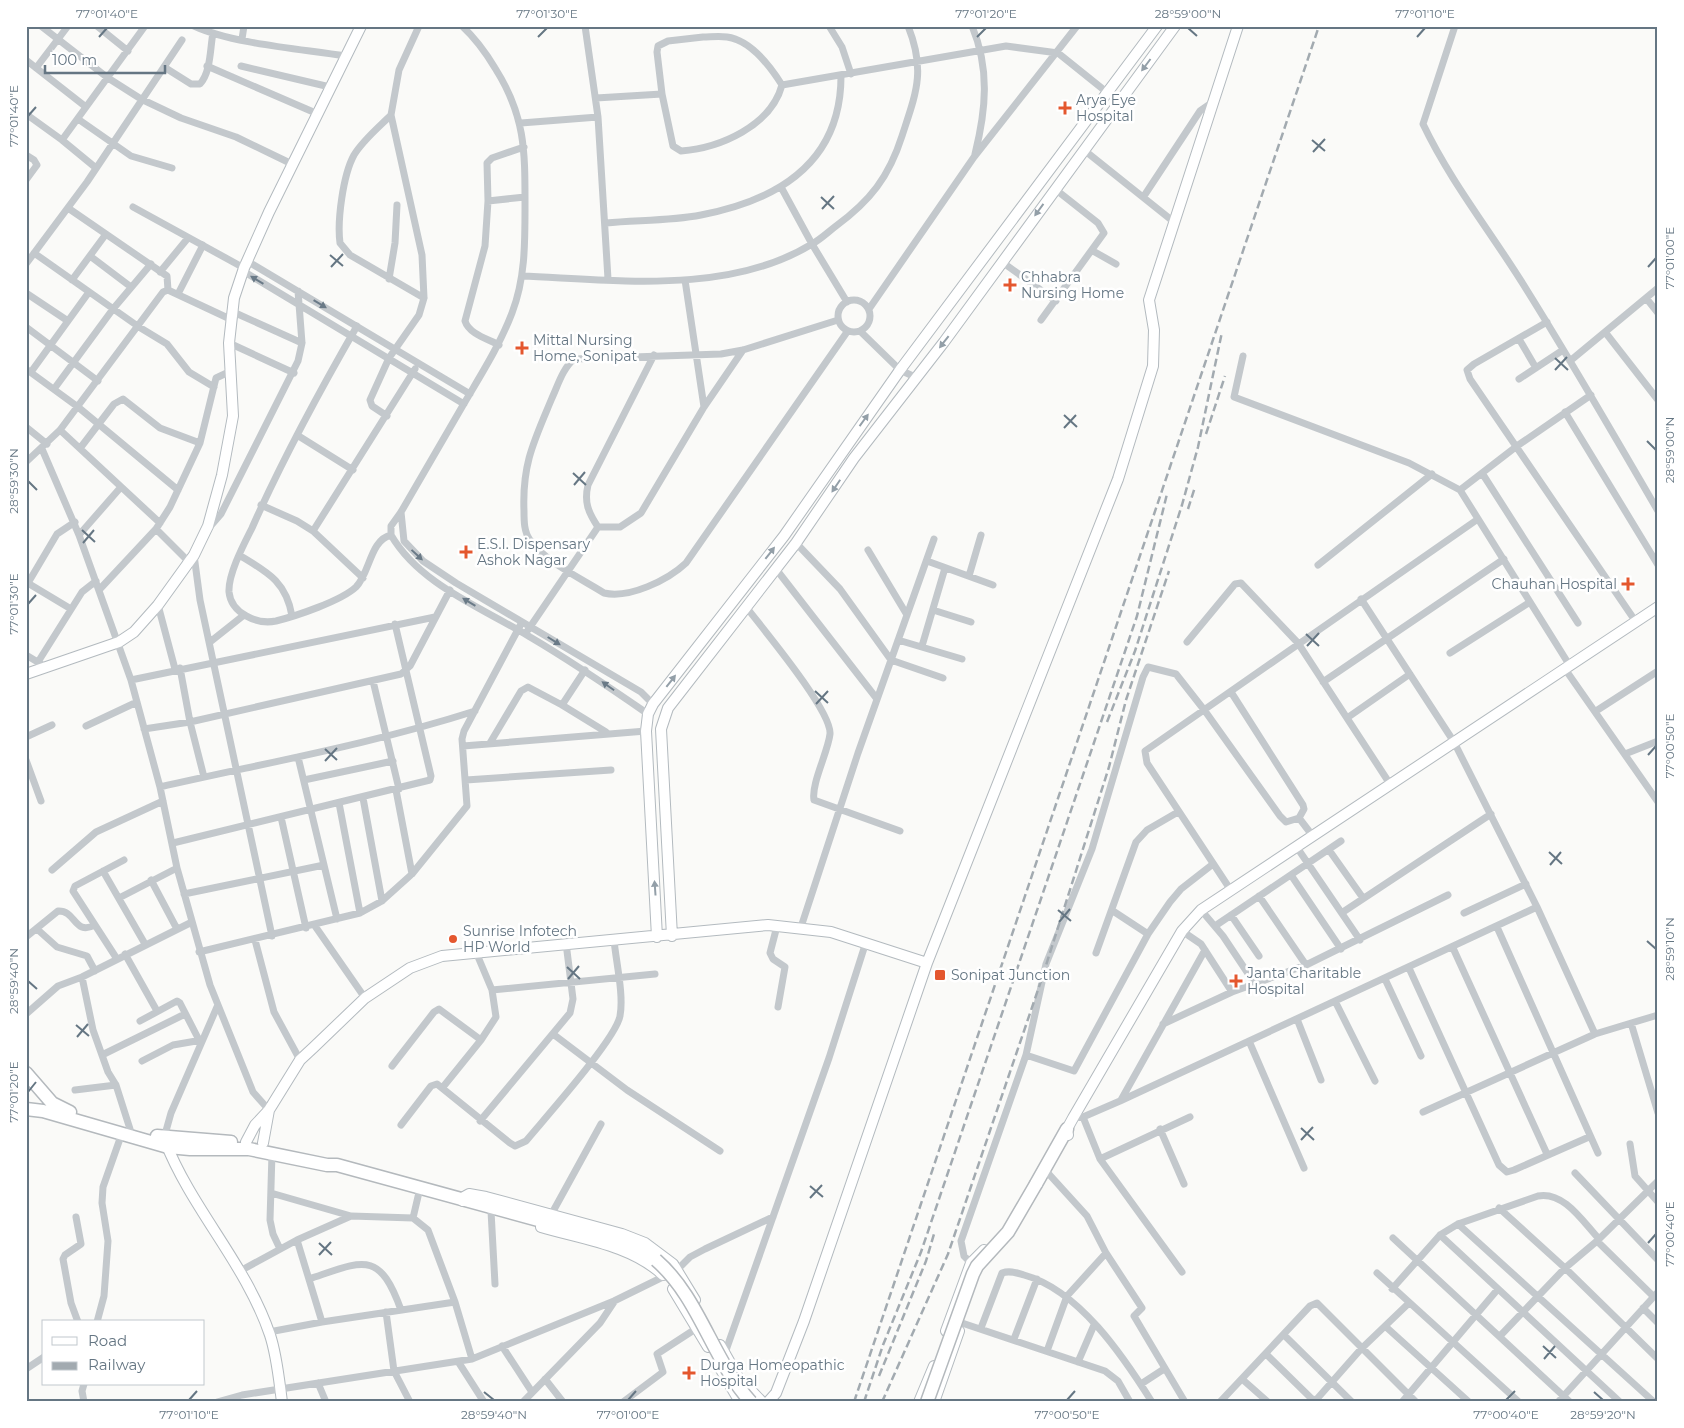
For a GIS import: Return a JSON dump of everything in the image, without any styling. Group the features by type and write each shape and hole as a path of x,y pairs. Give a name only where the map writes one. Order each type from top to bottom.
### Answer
{"highway":[{"path":"26,1073 52,1103 63,1110 126,1131"},
{"path":"26,1109 43,1111 166,1142 257,1146 328,1159 337,1165 622,1242 644,1252 667,1270 688,1296 724,1363 751,1402"},
{"path":"927,1402 977,1266 1008,1232 1074,1122"}],"street":[{"path":"41,26 108,78 141,99 181,118 236,137 292,164"},
{"path":"36,68 68,26"},
{"path":"97,26 128,51"},
{"path":"62,140 145,26"},
{"path":"194,26 242,39 345,56"},
{"path":"242,39 244,26"},
{"path":"26,674 42,664 118,642 142,625 192,559 206,530 222,475 233,416 229,344 230,316 245,267 292,164 360,26"},
{"path":"386,416 370,404 389,358 418,315 424,298 422,256 391,115 400,70 419,26"},
{"path":"462,26 487,55 501,77 514,100 521,123 524,147 525,198 525,252 522,276 512,312 499,345 391,526 391,535 412,561 450,590 585,670 648,714"},
{"path":"586,26 598,117 608,279"},
{"path":"829,26 842,47 851,74"},
{"path":"522,276 685,280 721,277 773,262 812,244 861,208 895,158 917,84 918,62 908,26"},
{"path":"972,26 982,50 985,96 980,135 974,157"},
{"path":"838,320 848,332 856,334 869,320 869,308 974,157 1058,53 1077,26"},
{"path":"657,937 646,730 648,714 653,704 784,536 900,370 1157,26"},
{"path":"672,936 662,766 663,721 668,708 796,543 854,458 944,342 1175,26"},
{"path":"768,1402 776,1393 804,1320 928,963 1118,480 1153,366 1154,330 1149,300 1238,26"},
{"path":"1455,26 1423,124 1438,152 1570,360 1658,511"},
{"path":"164,67 196,85 204,80 215,31"},
{"path":"728,37 751,48 767,62 782,85 778,98 753,127 726,140 686,150 676,149 673,146 662,94 658,46 668,40 728,37"},
{"path":"26,264 96,168 182,40"},
{"path":"782,85 1006,46 1058,53 1119,102"},
{"path":"26,60 86,107"},
{"path":"208,66 318,114"},
{"path":"241,66 330,87"},
{"path":"606,223 699,216 741,205 782,187 806,168 821,151 836,117 841,100 841,76"},
{"path":"596,98 662,94"},
{"path":"1144,196 1200,111 1215,101"},
{"path":"26,114 96,168"},
{"path":"391,115 360,146 349,166 343,196 339,235 340,243 350,255 424,298"},
{"path":"521,123 598,117"},
{"path":"78,119 138,160 172,168"},
{"path":"499,345 467,327 465,321 485,246 488,201 486,168 489,160 524,147"},
{"path":"1084,150 1144,196 1174,222"},
{"path":"26,155 34,160 37,166 26,180"},
{"path":"782,187 812,244 847,302"},
{"path":"1042,320 1093,251 1104,232 1055,189"},
{"path":"488,201 525,198"},
{"path":"389,279 395,242 397,205"},
{"path":"134,206 188,238 298,291 470,394"},
{"path":"68,208 151,264 168,278 168,290"},
{"path":"72,280 106,234"},
{"path":"160,272 188,238"},
{"path":"178,294 202,245"},
{"path":"1093,251 1116,264"},
{"path":"34,253 139,327 167,344 188,372 214,387"},
{"path":"90,256 131,286"},
{"path":"1002,262 1056,301"},
{"path":"54,389 113,309 151,264"},
{"path":"245,267 299,304 464,404"},
{"path":"685,280 698,356 704,407"},
{"path":"1570,360 1658,288"},
{"path":"27,463 60,430 139,327 163,292 168,290 302,343"},
{"path":"206,530 221,514 294,373 302,343 298,291"},
{"path":"89,292 51,345 29,370 78,407 178,490"},
{"path":"26,293 68,321"},
{"path":"1646,298 1658,313"},
{"path":"838,320 840,310 847,302 862,302 869,308"},
{"path":"838,320 743,350 698,356 654,355 574,359 564,371 530,448 523,486 525,530 535,547 604,593 612,595 621,595 658,582 677,572 686,564 848,332"},
{"path":"1546,322 1467,370 1470,379 1636,622"},
{"path":"357,326 261,505 239,555 229,592 232,601 244,615 256,620 274,621 292,616 350,591 363,578 378,544 385,537 391,535"},
{"path":"26,327 98,381"},
{"path":"860,331 900,370 915,377"},
{"path":"1605,332 1658,400"},
{"path":"1519,339 1536,368"},
{"path":"229,344 294,373"},
{"path":"598,526 620,527 641,513 704,407 743,350"},
{"path":"1519,379 1563,350"},
{"path":"598,526 588,512 586,502 588,485 654,355"},
{"path":"1243,356 1234,397 1409,463 1460,490 1530,602 1568,668 1658,802"},
{"path":"313,531 419,363"},
{"path":"99,590 158,526 178,490 200,443 218,376 231,371"},
{"path":"1460,490 1517,446 1591,395"},
{"path":"81,447 114,404 123,399 160,428 200,443"},
{"path":"1565,412 1658,565"},
{"path":"26,427 44,447 80,535 131,680 160,787 177,868 199,952 217,1006 254,1092 269,1110"},
{"path":"60,430 81,447 192,559 272,936"},
{"path":"297,435 353,470"},
{"path":"1482,473 1578,623"},
{"path":"1318,565 1432,474"},
{"path":"80,535 121,487"},
{"path":"261,505 297,521 313,531 363,578"},
{"path":"401,512 404,541 423,561 641,692 653,704"},
{"path":"1230,889 1147,763 1145,751 1478,519"},
{"path":"71,609 27,582 58,534 75,522"},
{"path":"525,634 598,526"},
{"path":"969,576 982,535"},
{"path":"801,927 877,699 934,539"},
{"path":"796,543 840,589 891,660 943,678"},
{"path":"868,550 907,615"},
{"path":"239,555 277,580 290,603 292,616"},
{"path":"1323,682 1504,560"},
{"path":"926,561 993,585"},
{"path":"922,646 945,568"},
{"path":"776,569 877,699"},
{"path":"42,664 71,609 84,589 96,581"},
{"path":"1187,642 1239,583 1243,585 1298,643 1390,784"},
{"path":"144,729 190,722 373,681 406,671 450,590"},
{"path":"1361,599 1454,742 1526,884 1595,1034"},
{"path":"1450,654 1530,602"},
{"path":"158,605 178,669 204,777"},
{"path":"934,1402 979,1271 1010,1237 1182,931 1201,910 1658,607"},
{"path":"747,608 822,711 830,735 813,797 816,803 900,831"},
{"path":"933,610 971,622"},
{"path":"210,642 244,615"},
{"path":"131,680 435,617"},
{"path":"199,952 315,926 360,913 382,901 412,874 464,811 466,806 466,780 463,746 464,731 522,622"},
{"path":"173,843 427,782 431,778 421,726 395,624"},
{"path":"898,640 962,658"},
{"path":"26,656 42,664"},
{"path":"979,1271 964,1256 961,1241 1026,1055 1046,964 1092,849 1142,677 1148,667 1176,674 1286,822 1299,818 1304,809 1231,692"},
{"path":"562,705 585,670"},
{"path":"1596,711 1658,671"},
{"path":"1346,718 1410,674"},
{"path":"373,681 394,762 412,874"},
{"path":"490,743 524,688 532,688 606,732"},
{"path":"86,726 137,702"},
{"path":"160,787 298,757 421,726 475,710"},
{"path":"26,737 52,725"},
{"path":"463,746 646,730"},
{"path":"1625,754 1658,741"},
{"path":"298,757 337,919"},
{"path":"26,760 41,801"},
{"path":"304,780 394,762"},
{"path":"466,780 611,770"},
{"path":"363,798 382,901"},
{"path":"52,870 96,832 163,801"},
{"path":"338,803 360,913"},
{"path":"1096,953 1113,911 1136,842 1147,830 1178,812"},
{"path":"1343,912 1491,814"},
{"path":"281,817 306,928"},
{"path":"1299,818 1312,835"},
{"path":"1215,926 1341,841"},
{"path":"1296,846 1343,912 1360,940"},
{"path":"1328,850 1363,898"},
{"path":"117,959 73,891 75,886 124,860"},
{"path":"1026,1055 1074,1071 1148,934 1181,889 1213,864"},
{"path":"184,894 261,880 324,865"},
{"path":"119,898 177,868"},
{"path":"104,871 145,944"},
{"path":"1291,875 1341,949"},
{"path":"151,880 177,928"},
{"path":"1464,913 1526,884"},
{"path":"1163,1024 1232,992 1306,965 1448,895"},
{"path":"1259,896 1306,965"},
{"path":"919,1402 971,1263 1001,1232 1061,1131 1074,1122 1453,948 1537,907"},
{"path":"26,938 54,913 62,910 70,915 82,928 88,929 94,925"},
{"path":"1201,910 1215,926 1255,984"},
{"path":"1113,911 1148,934"},
{"path":"1231,916 1259,956"},
{"path":"26,1014 58,986 82,977 192,922"},
{"path":"315,926 365,998"},
{"path":"280,1249 270,1227 271,1193 257,1146 255,1125 269,1110 300,1060 365,998 410,968 442,956 476,952 777,926 801,927 831,932 928,963"},
{"path":"777,926 770,953 773,959 785,967 778,1006"},
{"path":"1498,927 1589,1137 1598,1153"},
{"path":"37,929 57,947 87,956 94,971"},
{"path":"1182,931 1205,950 1232,992"},
{"path":"255,940 274,1012 300,1060"},
{"path":"402,1125 433,1084 443,1087 480,1121 510,1144 520,1146 526,1141 589,1064 614,1031 620,1018 614,940"},
{"path":"725,1353 866,942"},
{"path":"480,1121 553,1034 572,1007 573,983 566,943"},
{"path":"1453,948 1547,1154"},
{"path":"1120,1101 1205,950"},
{"path":"443,1087 481,1040 496,1017 492,990 476,952"},
{"path":"125,954 158,1011"},
{"path":"1409,968 1499,1165 1503,1170 1507,1172 1514,1170 1589,1137"},
{"path":"492,990 655,974"},
{"path":"82,977 93,1030 116,1085 126,1131 103,1187 102,1203 108,1241 104,1296 98,1320"},
{"path":"1385,979 1422,1056"},
{"path":"140,1021 177,1001 201,1040"},
{"path":"1335,1001 1375,1082"},
{"path":"217,1006 171,1113 166,1142 189,1189 240,1271 269,1332 282,1402"},
{"path":"392,1066 434,1012 440,1009 481,1040"},
{"path":"102,1055 185,1014"},
{"path":"1423,1112 1595,1034 1658,1015"},
{"path":"1297,1019 1322,1080"},
{"path":"1631,1023 1658,1113"},
{"path":"553,1034 589,1064 720,1151"},
{"path":"142,1061 173,1045 201,1040"},
{"path":"1249,1041 1304,1168"},
{"path":"75,1090 116,1085"},
{"path":"257,1146 269,1110"},
{"path":"1100,1159 1160,1129 1190,1117"},
{"path":"1074,1122 1182,1272"},
{"path":"551,1215 600,1124"},
{"path":"1160,1129 1184,1184"},
{"path":"1630,1144 1633,1170 1647,1192 1658,1202"},
{"path":"1048,1172 1087,1216 1106,1253 1142,1308 1134,1316 1185,1402"},
{"path":"1575,1173 1658,1260"},
{"path":"1500,1336 1565,1268 1598,1240 1658,1181"},
{"path":"413,1218 420,1188"},
{"path":"271,1193 351,1216 413,1218 428,1230 455,1302 472,1359"},
{"path":"740,1402 678,1295 654,1266 633,1254 468,1204 460,1199 469,1194 622,1234 645,1244 664,1256 677,1270 738,1377 762,1402"},
{"path":"1392,1288 1440,1235 1458,1224 1499,1208 1538,1196 1546,1194 1555,1196 1656,1295 1558,1402"},
{"path":"1499,1208 1565,1268 1625,1329 1658,1359"},
{"path":"491,1211 494,1284"},
{"path":"240,1271 298,1240 351,1216"},
{"path":"76,1217 81,1244 63,1258 71,1303 77,1320"},
{"path":"217,1402 280,1388 459,1363 472,1359 614,1301 677,1270 690,1258 773,1217"},
{"path":"1458,1224 1654,1402"},
{"path":"1440,1235 1620,1402"},
{"path":"1392,1238 1570,1402"},
{"path":"298,1240 322,1322"},
{"path":"1047,1351 1067,1296 1106,1253"},
{"path":"309,1279 352,1264 372,1265 387,1278 401,1310"},
{"path":"981,1328 1002,1273 1008,1271 1037,1279 1067,1296 1116,1348 1152,1402"},
{"path":"1377,1273 1519,1402"},
{"path":"1014,1339 1037,1279"},
{"path":"1402,1402 1498,1289"},
{"path":"523,1402 600,1323 614,1301"},
{"path":"269,1332 455,1302"},
{"path":"1220,1402 1310,1306 1317,1303 1416,1402"},
{"path":"1266,1354 1314,1400 1361,1349 1409,1303"},
{"path":"1643,1308 1658,1323"},
{"path":"386,1312 394,1371 410,1402"},
{"path":"962,1323 1014,1339 1111,1375 1118,1381 1128,1401"},
{"path":"1078,1362 1094,1325"},
{"path":"1386,1326 1469,1402"},
{"path":"623,1402 663,1372 658,1354 697,1328"},
{"path":"1284,1335 1352,1402"},
{"path":"502,1346 532,1392"},
{"path":"26,1370 42,1358"},
{"path":"459,1363 484,1402"},
{"path":"1141,1384 1164,1369"},
{"path":"545,1379 563,1402"},
{"path":"1242,1379 1268,1402"},
{"path":"318,1383 326,1402"},
{"path":"83,1386 82,1391 84,1402"}],"railway":[{"path":"854,1402 1319,26"},
{"path":"1107,722 1135,651 1182,505 1198,447 1222,332"},
{"path":"1206,434 1225,376"},
{"path":"1188,509 1195,487"},
{"path":"864,1402 883,1345 921,1252 1137,616 1167,494"},
{"path":"882,1402 948,1254 1041,981 1109,767 1126,700 1169,571"},
{"path":"879,1376 926,1261 934,1234"}],"place":[{"name":"Arya Eye Hospital","path":"1065,108"},
{"name":"Chhabra Nursing Home","path":"1010,285"},
{"name":"Mittal Nursing Home, Sonipat","path":"522,348"},
{"name":"E.S.I. Dispensary Ashok Nagar","path":"466,552"},
{"name":"Chauhan Hospital","path":"1628,584"},
{"name":"Sunrise Infotech HP World","path":"453,939"},
{"name":"Sonipat Junction","path":"940,975"},
{"name":"Janta Charitable Hospital","path":"1236,981"},
{"name":"Durga Homeopathic Hospital","path":"689,1373"}]}
